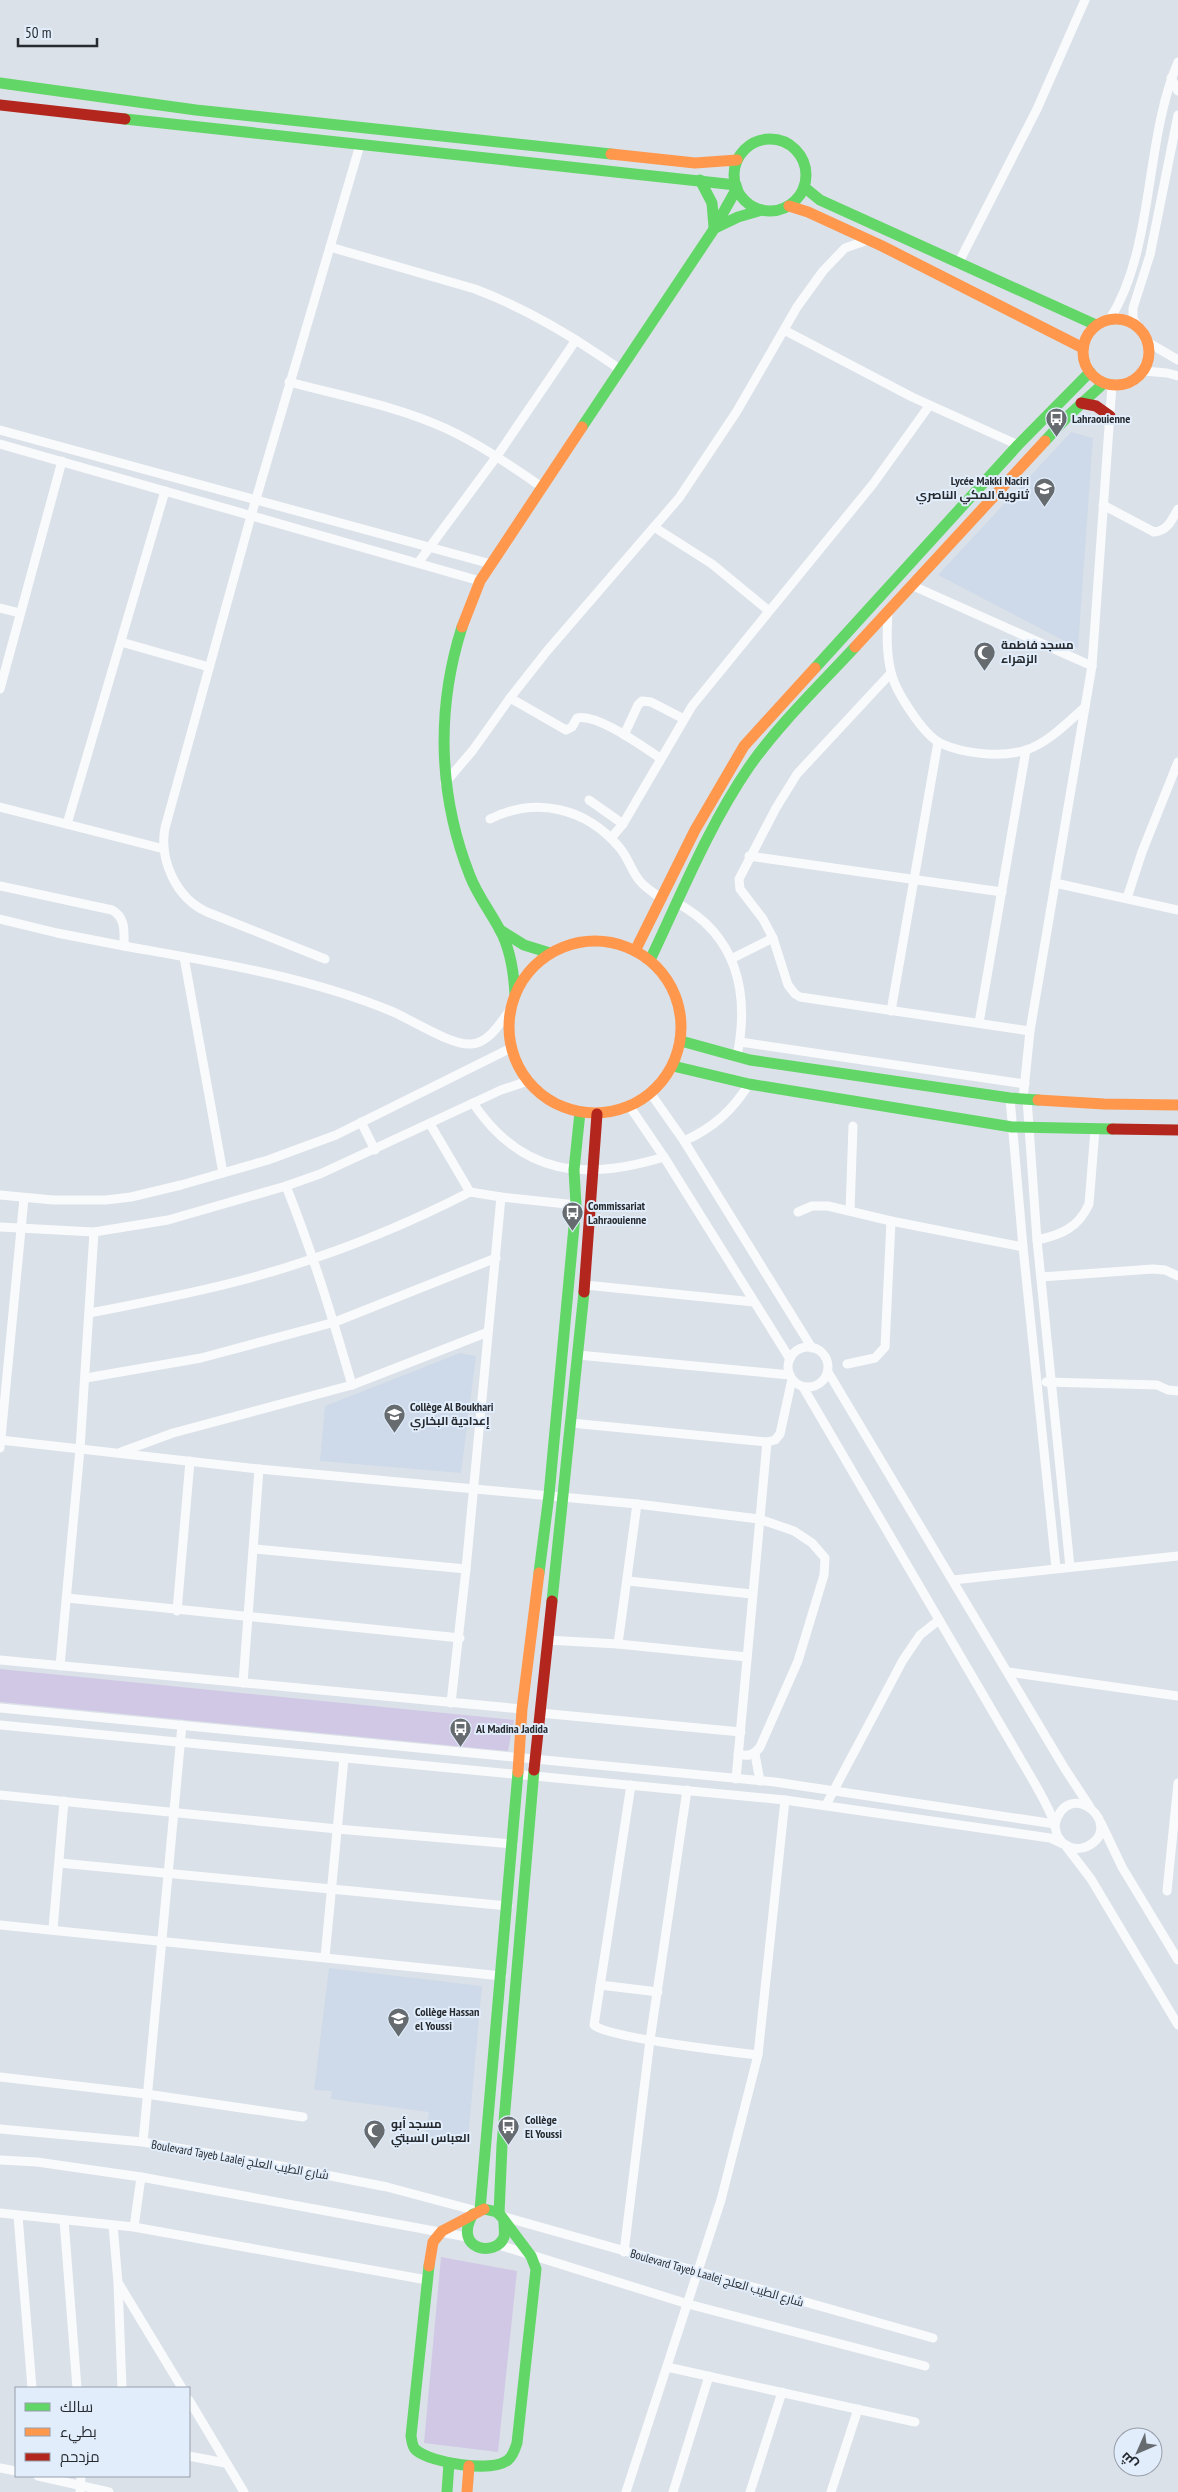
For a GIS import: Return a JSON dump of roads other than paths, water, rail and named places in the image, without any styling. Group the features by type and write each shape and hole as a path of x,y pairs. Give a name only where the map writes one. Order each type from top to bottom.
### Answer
{"street":[{"path":"958,264 1036,109 1085,0"},
{"path":"1110,319 1121,297 1136,251 1163,110 1171,78 1178,62"},
{"path":"1171,78 1178,91"},
{"path":"0,83 196,110 695,163 737,160"},
{"path":"0,105 700,180 736,187"},
{"path":"650,960 712,828 755,758 779,728 1081,403 1108,384 1130,382 1144,371 1149,356 1148,344 1137,326 1133,308 1150,255 1178,115"},
{"path":"714,229 738,217 762,210 779,210 796,201 804,187 806,175 804,162 798,152 788,144 776,140 764,140 753,144 737,160 734,174 736,187 748,203 762,210"},
{"path":"325,959 206,912 190,903 176,883 164,849 165,828 251,516 360,145"},
{"path":"700,180 712,203 714,229"},
{"path":"515,995 510,961 500,930 479,896 462,856 450,814 445,783 443,718 448,674 464,617 480,581 714,229 736,187"},
{"path":"804,187 820,200 1096,325"},
{"path":"789,206 808,212 868,240 1084,348"},
{"path":"445,783 478,744 510,698 547,651 679,498 707,458 811,286 832,260 845,248 868,240"},
{"path":"330,247 475,289 518,306 576,340 621,370"},
{"path":"1108,384 1090,372 1084,356 1086,339 1096,325 1110,319 1128,321 1137,326"},
{"path":"784,330 929,406 1018,445"},
{"path":"418,563 497,456 576,340"},
{"path":"1148,344 1178,360"},
{"path":"1144,371 1178,376"},
{"path":"635,951 660,898 730,767 744,746 1018,445 1090,372"},
{"path":"289,382 410,414 447,429 497,456 542,487"},
{"path":"1070,1567 1037,1240 1025,1084 1030,1031 1092,666 1096,632 1110,416 1108,384"},
{"path":"1081,403 1096,406 1110,416"},
{"path":"611,838 623,824 684,719 892,460 929,406"},
{"path":"0,430 491,564"},
{"path":"0,444 480,581"},
{"path":"0,689 62,461"},
{"path":"67,824 165,491"},
{"path":"1103,505 1154,532 1160,532 1167,527 1178,509"},
{"path":"654,527 712,564 769,612"},
{"path":"911,585 1092,666"},
{"path":"0,608 20,613"},
{"path":"888,611 887,638 891,673 905,704 938,742 965,752 991,754 1026,750 1046,740 1085,707"},
{"path":"121,642 209,667"},
{"path":"891,673 797,774 750,856 738,883 773,938 788,985 794,994 800,997 1030,1031"},
{"path":"510,698 566,730 572,727 577,718 581,717 602,724 660,758"},
{"path":"624,736 638,704 642,702 652,702 684,719"},
{"path":"891,1011 938,742"},
{"path":"979,1023 1026,750"},
{"path":"1127,898 1142,852 1178,762"},
{"path":"589,800 623,824"},
{"path":"0,807 164,849"},
{"path":"490,818 509,809 531,807 553,808 574,814 611,838 625,855 639,881 660,898"},
{"path":"750,856 1002,892"},
{"path":"1055,883 1178,910"},
{"path":"0,886 112,910 120,916 124,924 124,946"},
{"path":"677,904 694,912 706,922 724,945 731,959 742,1001 740,1042 737,1056"},
{"path":"0,919 57,933 284,978 391,1011 462,1044 482,1041 490,1035 510,1010"},
{"path":"500,930 524,945 550,953"},
{"path":"731,959 773,938"},
{"path":"590,941 613,943 635,951 650,960 663,973 679,1005 682,1023 681,1041 673,1066 651,1094 630,1107 597,1114 564,1108 546,1098 528,1081 518,1066 509,1036 510,1010 515,995 529,971 550,953 569,945 590,941"},
{"path":"184,957 223,1173"},
{"path":"681,1041 737,1056 1010,1098 1104,1104 1178,1105"},
{"path":"740,1042 1025,1084"},
{"path":"0,1195 80,1201 131,1197 223,1173 302,1148 361,1122 512,1048"},
{"path":"673,1066 749,1084 1012,1127 1028,1129 1178,1130"},
{"path":"0,1227 94,1232 168,1220 286,1186 374,1150 511,1086 528,1081"},
{"path":"684,1141 704,1132 722,1119 737,1103 749,1084"},
{"path":"651,1094 684,1141 812,1348 825,1356 828,1372 1100,1821 1122,1867 1178,1960"},
{"path":"1010,1098 1023,1247 1056,1568"},
{"path":"473,1103 488,1125 506,1142 535,1158 574,1170 592,1171 626,1168 664,1157"},
{"path":"630,1107 664,1157 790,1359"},
{"path":"467,2237 466,2224 477,2212 502,1976 522,1708 549,1495 576,1205 574,1170 580,1112"},
{"path":"0,2160 37,2162 141,2177 442,2231 467,2237 475,2246 481,2249 493,2248 499,2245 505,2234 501,2217 502,2145 535,1760 586,1285 597,1114"},
{"path":"361,1122 374,1150"},
{"path":"430,1124 470,1192"},
{"path":"850,1211 853,1126"},
{"path":"1037,1240 1055,1237 1069,1230 1085,1212 1089,1204 1095,1130"},
{"path":"286,1186 314,1258 335,1322 352,1385"},
{"path":"90,1313 239,1281 314,1258 417,1219 470,1192 576,1205"},
{"path":"451,1703 460,1638 496,1258 500,1197"},
{"path":"24,1198 0,1443 80,1449 259,1469 474,1487 638,1504 759,1519 794,1531 806,1539 821,1552 826,1563 801,1652 760,1747 755,1754 745,1756 738,1754"},
{"path":"798,1212 820,1205 1023,1247"},
{"path":"847,1364 875,1358 885,1347 891,1221"},
{"path":"60,1666 86,1378 94,1232"},
{"path":"86,1378 201,1358 335,1322 496,1258"},
{"path":"1041,1277 1153,1269 1165,1270 1178,1276"},
{"path":"586,1285 754,1302"},
{"path":"118,1453 173,1433 352,1385 488,1332"},
{"path":"571,1423 767,1442 775,1440 780,1434 791,1377 788,1367 790,1359 795,1352 803,1348 812,1348"},
{"path":"578,1355 791,1377 803,1387 1031,1777 1055,1824 1058,1838 1091,1879 1178,2024"},
{"path":"803,1387 819,1384 828,1372"},
{"path":"1038,1382 1157,1385 1168,1390 1178,1391"},
{"path":"736,1779 767,1442"},
{"path":"177,1611 190,1461"},
{"path":"242,1683 255,1550 259,1469"},
{"path":"618,1644 638,1504"},
{"path":"255,1550 466,1569"},
{"path":"953,1580 1056,1568 1165,1559 1178,1556"},
{"path":"628,1581 752,1594"},
{"path":"66,1598 177,1611 460,1638"},
{"path":"826,1806 903,1660 920,1635 939,1620"},
{"path":"547,1640 618,1644 747,1657"},
{"path":"0,1660 451,1703 522,1708"},
{"path":"1008,1672 1178,1696"},
{"path":"0,1708 760,1781 1055,1824"},
{"path":"540,1712 741,1732"},
{"path":"0,1725 785,1800 1050,1838 1077,1849 1091,1844 1099,1833 1100,1821"},
{"path":"143,2142 182,1725"},
{"path":"755,1754 760,1781"},
{"path":"325,1957 344,1758"},
{"path":"1167,1891 1178,1783"},
{"path":"631,1785 594,2025 603,2030 650,2040 758,2056"},
{"path":"624,2252 650,2040 687,1790"},
{"path":"0,1795 337,1829 513,1844"},
{"path":"626,2492 721,2200 758,2056 785,1800"},
{"path":"53,1930 64,1801"},
{"path":"1055,1824 1061,1810 1068,1806 1082,1804 1092,1809"},
{"path":"60,1863 508,1906"},
{"path":"0,1925 163,1940 502,1976"},
{"path":"600,1985 658,1992"},
{"path":"0,2077 146,2094 303,2117"},
{"name":"Boulevard Tayeb Laalej شارع الطيب العلج","path":"0,2129 143,2142 265,2163 387,2187 477,2212"},
{"path":"134,2227 141,2177"},
{"path":"491,2210 501,2217 531,2256 536,2269 517,2443 513,2454 500,2464 470,2466 449,2463 422,2455 415,2450 412,2443 426,2280 433,2242 442,2231 477,2212 491,2210"},
{"path":"0,2214 134,2227 426,2280"},
{"path":"18,2216 32,2387"},
{"name":"Boulevard Tayeb Laalej شارع الطيب العلج","path":"501,2217 933,2338"},
{"path":"64,2220 77,2387"},
{"path":"113,2225 118,2283 122,2387"},
{"path":"499,2245 688,2304 925,2366"},
{"path":"118,2283 181,2387"},
{"path":"668,2367 916,2422"},
{"path":"673,2492 709,2376"},
{"path":"750,2492 782,2392"},
{"path":"190,2402 244,2492"},
{"path":"831,2492 858,2409"},
{"path":"190,2456 226,2463"},
{"path":"447,2492 449,2463"},
{"path":"467,2492 470,2466"},
{"path":"0,2468 15,2471"},
{"path":"41,2477 81,2489 108,2492"}],"place":[{"name":"Lahraouienne","path":"1056,438"},
{"name":"Lycée Makki Naciri ثانوية المكي الناصري","path":"1045,507"},
{"name":"مسجد فاطمة الزهراء","path":"985,671"},
{"name":"Commissariat Lahraouienne","path":"572,1232"},
{"name":"Collège Al Boukhari إعدادية البخاري","path":"394,1433"},
{"name":"Al Madina Jadida","path":"460,1748"},
{"name":"Collège Hassan el Youssi","path":"399,2038"},
{"name":"Collège El Youssi","path":"509,2146"},
{"name":"مسجد أبو العباس السبتي","path":"375,2150"}]}
